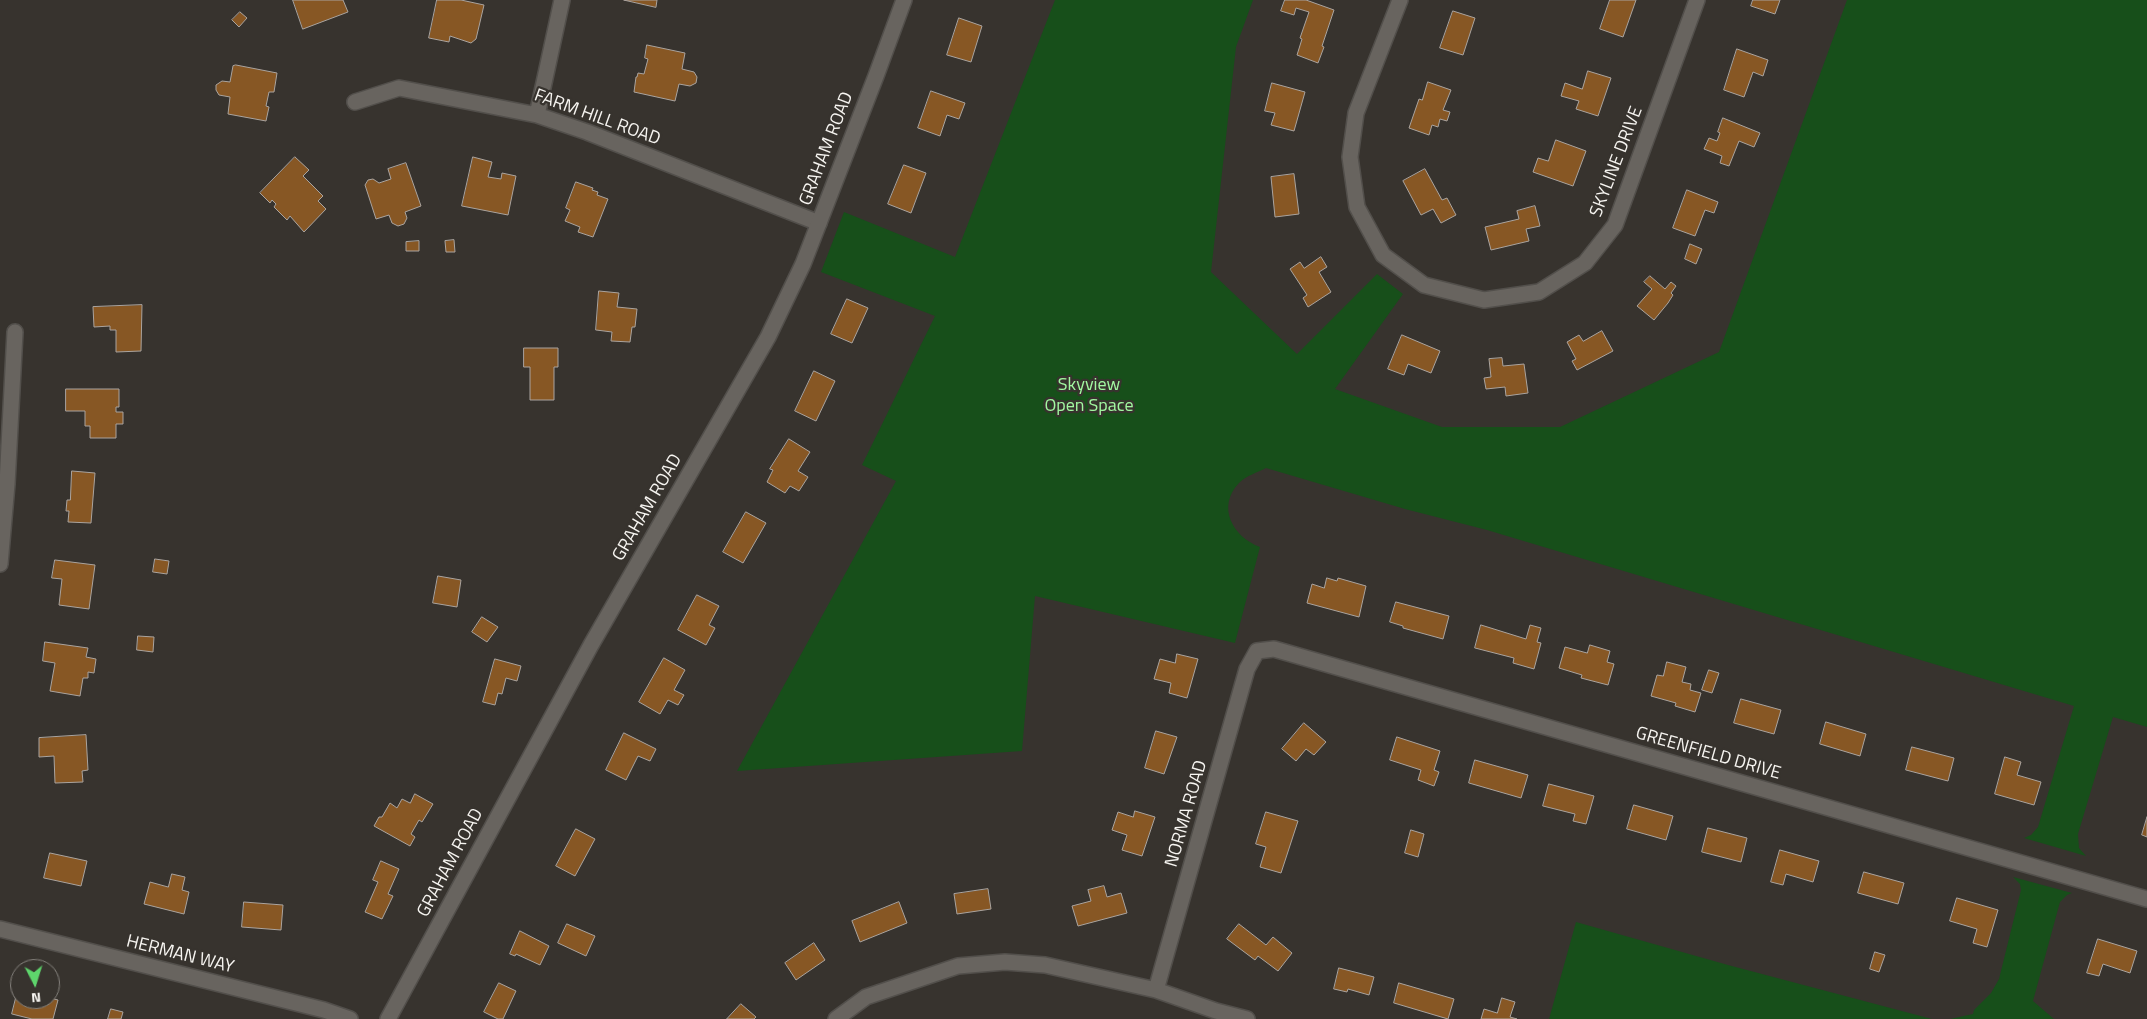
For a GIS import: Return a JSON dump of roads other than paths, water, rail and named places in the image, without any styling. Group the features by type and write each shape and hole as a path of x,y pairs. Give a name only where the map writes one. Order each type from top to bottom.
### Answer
{"street":[{"path":"537,114 562,0"},
{"name":"GRAHAM ROAD","path":"388,1019 591,645 768,337 803,264 904,0"},
{"name":"SKYLINE DRIVE","path":"1400,0 1356,113 1350,157 1357,208 1383,255 1396,265 1424,285 1484,300 1539,292 1586,263 1615,224 1697,0"},
{"name":"FARM HILL ROAD","path":"355,102 399,88 537,114 819,223"},
{"path":"0,564 7,484 15,332"},
{"name":"GREENFIELD DRIVE","path":"1257,651 1274,649 2147,900"},
{"name":"NORMA ROAD","path":"1156,990 1247,669 1257,651"},
{"name":"HERMAN WAY","path":"0,929 324,1010 350,1019"},
{"path":"836,1019 866,996 958,966 1004,962 1045,965 1156,990 1214,1015 1247,1019"}],"park label":[{"name":"Skyview Open Space","path":"1089,396"}]}
